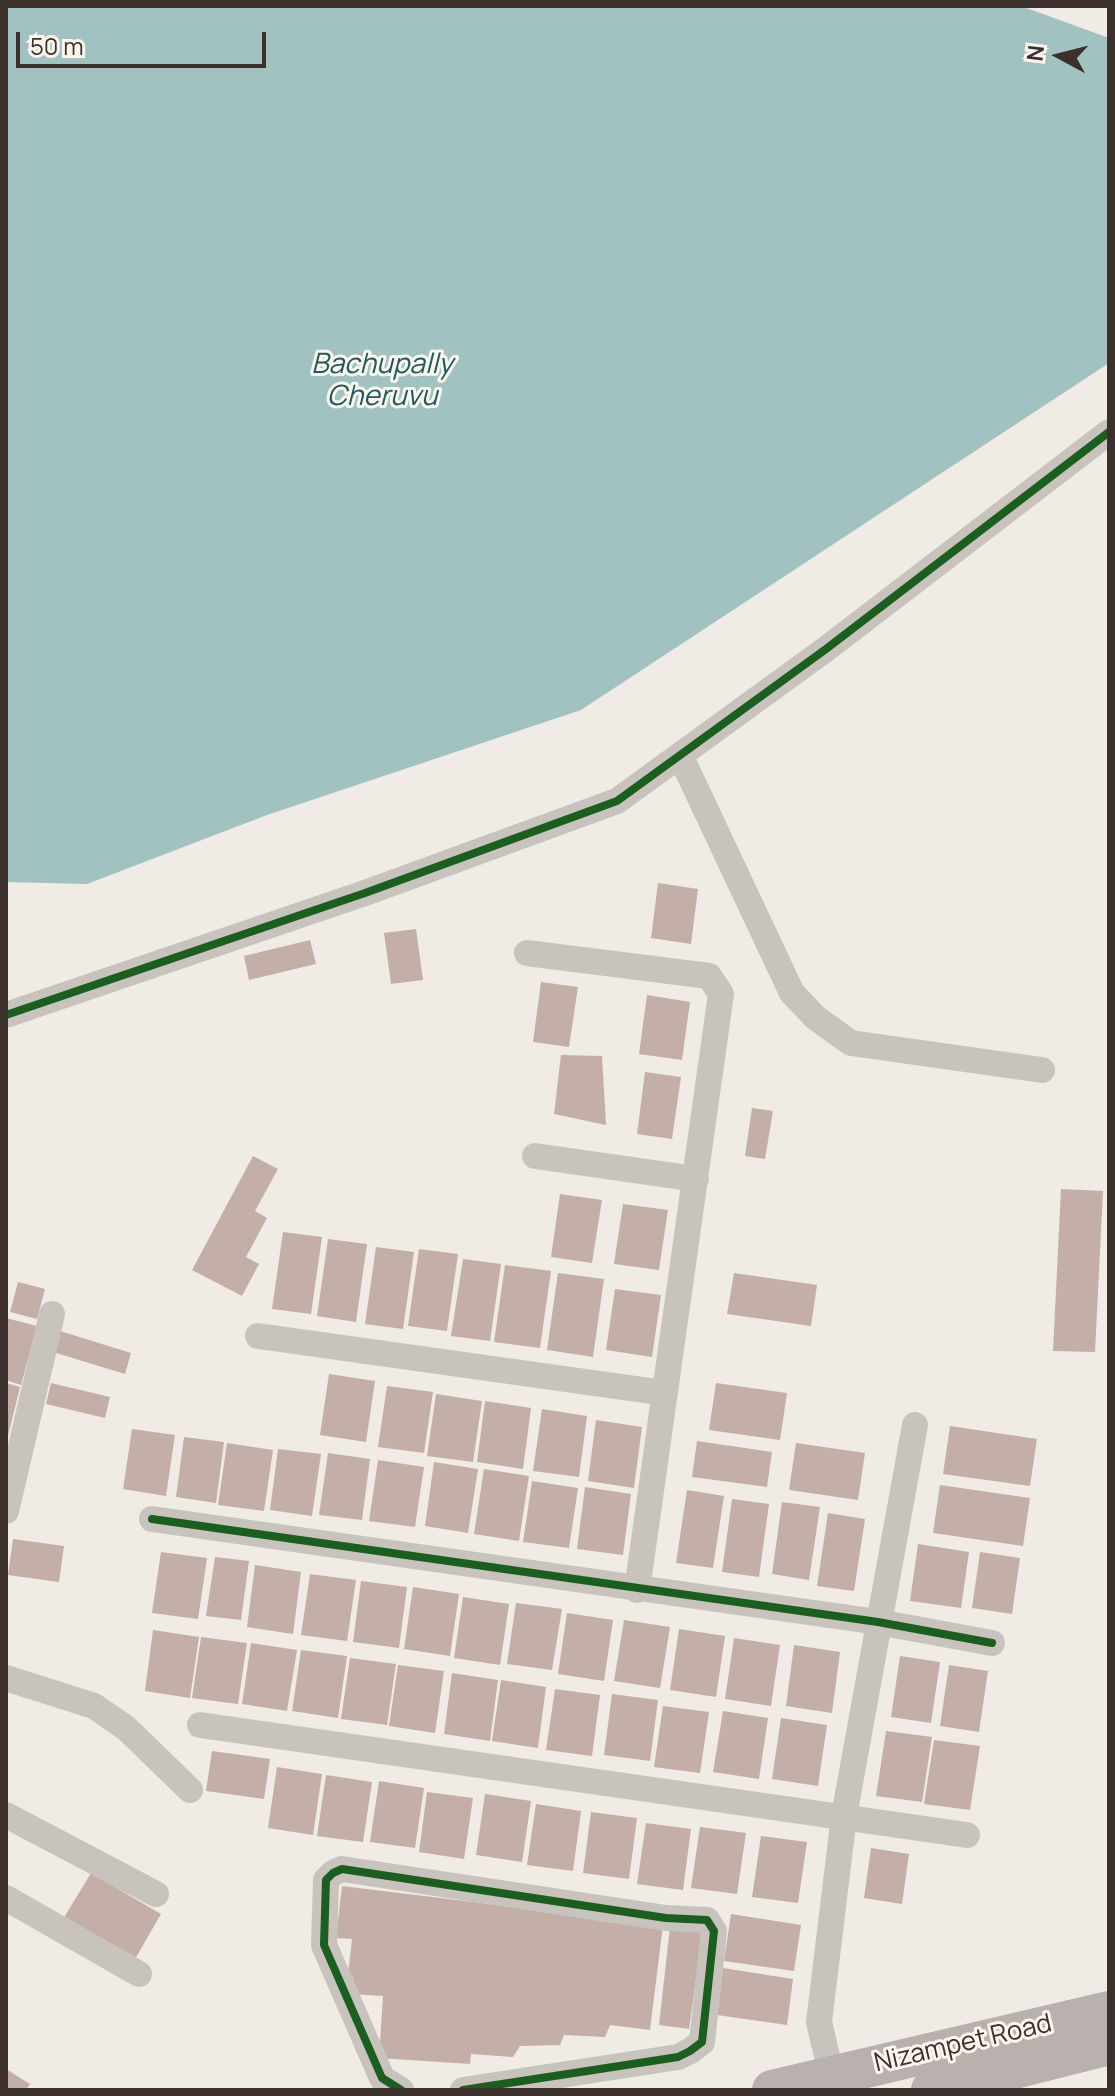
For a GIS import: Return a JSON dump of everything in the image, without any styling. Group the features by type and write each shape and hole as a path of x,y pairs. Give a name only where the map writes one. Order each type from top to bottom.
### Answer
{"main road":[{"name":"Nizampet Road","path":"772,2090 831,2073 1109,2011"},
{"name":"Nizampet Road","path":"931,2090 1109,2045"}],"street":[{"path":"6,1015 365,893 617,801 826,649 1109,432"},
{"path":"680,755 792,993 816,1018 851,1043 1042,1070"},
{"path":"527,953 709,976 721,994 637,1590"},
{"path":"535,1156 696,1179"},
{"path":"6,1511 13,1450 52,1314"},
{"path":"258,1336 665,1393"},
{"path":"831,2073 819,2022 844,1816 915,1425"},
{"path":"152,1519 878,1622 992,1643"},
{"path":"6,1678 94,1706 126,1728 190,1790"},
{"path":"200,1725 967,1835"},
{"path":"6,1815 156,1894"},
{"path":"401,2090 382,2078 324,1945 326,1880 333,1873 342,1869 666,1918 707,1920 714,1931 702,2042 690,2051 678,2057 463,2090"},
{"path":"6,1898 139,1974"}],"water":[{"name":"Bachupally Cheruvu","path":"6,6 1021,6 1109,38 1109,363 581,710 267,815 87,884 6,882"}],"building":[{"path":"658,883 698,889 691,944 651,938"},
{"path":"416,929 423,980 391,984 384,933"},
{"path":"310,940 316,964 249,980 244,956"},
{"path":"541,982 578,987 569,1047 533,1042"},
{"path":"647,995 690,1002 682,1060 639,1054"},
{"path":"561,1055 602,1056 606,1125 554,1114"},
{"path":"645,1072 681,1077 672,1139 637,1134"},
{"path":"752,1108 773,1111 765,1159 745,1156"},
{"path":"253,1156 278,1169 255,1211 267,1218 246,1257 259,1264 242,1296 192,1270"},
{"path":"1061,1189 1103,1191 1095,1352 1053,1351"},
{"path":"560,1194 602,1200 592,1263 551,1257"},
{"path":"623,1204 668,1210 659,1270 614,1264"},
{"path":"283,1232 322,1237 311,1314 272,1309"},
{"path":"328,1239 367,1244 356,1322 317,1316"},
{"path":"376,1247 414,1252 403,1329 365,1324"},
{"path":"419,1249 458,1254 447,1331 408,1326"},
{"path":"463,1259 501,1264 490,1341 451,1336"},
{"path":"505,1265 551,1271 540,1348 494,1342"},
{"path":"558,1273 604,1279 593,1357 547,1350"},
{"path":"734,1273 817,1285 811,1326 727,1314"},
{"path":"18,1282 45,1289 37,1319 10,1312"},
{"path":"615,1289 661,1295 652,1357 606,1350"},
{"path":"6,1318 37,1326 21,1385 6,1380"},
{"path":"60,1331 131,1353 125,1374 53,1352"},
{"path":"329,1374 375,1381 366,1442 320,1435"},
{"path":"6,1383 20,1387 7,1440 6,1440"},
{"path":"51,1383 110,1397 105,1418 46,1404"},
{"path":"716,1383 787,1393 780,1440 709,1430"},
{"path":"387,1386 433,1392 424,1453 378,1447"},
{"path":"436,1394 482,1401 473,1462 427,1456"},
{"path":"485,1401 531,1408 523,1469 477,1462"},
{"path":"542,1409 587,1416 579,1477 533,1471"},
{"path":"596,1420 642,1427 634,1488 588,1481"},
{"path":"950,1426 1037,1439 1030,1486 943,1474"},
{"path":"132,1429 175,1435 166,1496 123,1489"},
{"path":"184,1437 224,1442 216,1503 176,1497"},
{"path":"697,1441 772,1452 767,1487 692,1477"},
{"path":"227,1443 273,1450 264,1511 218,1505"},
{"path":"796,1443 865,1453 858,1500 789,1490"},
{"path":"278,1449 321,1454 312,1516 270,1510"},
{"path":"328,1453 370,1459 362,1520 319,1515"},
{"path":"378,1460 424,1467 415,1527 369,1521"},
{"path":"434,1462 478,1469 468,1533 425,1526"},
{"path":"484,1469 529,1476 519,1541 474,1534"},
{"path":"532,1481 578,1488 569,1548 523,1542"},
{"path":"940,1485 1030,1498 1023,1546 933,1533"},
{"path":"585,1487 631,1494 623,1555 577,1549"},
{"path":"687,1490 724,1496 713,1568 676,1563"},
{"path":"732,1499 769,1504 759,1577 722,1572"},
{"path":"782,1502 820,1507 809,1580 772,1574"},
{"path":"828,1513 865,1519 854,1591 817,1586"},
{"path":"13,1539 64,1546 59,1582 8,1575"},
{"path":"918,1544 969,1552 961,1608 910,1601"},
{"path":"161,1552 207,1558 198,1619 152,1613"},
{"path":"980,1552 1020,1558 1012,1614 972,1608"},
{"path":"215,1557 249,1561 241,1620 206,1616"},
{"path":"255,1565 301,1572 293,1634 247,1627"},
{"path":"310,1574 356,1580 347,1641 301,1635"},
{"path":"361,1581 407,1587 399,1648 353,1642"},
{"path":"413,1587 459,1594 450,1656 404,1649"},
{"path":"463,1597 509,1604 500,1665 454,1658"},
{"path":"516,1603 562,1609 552,1670 507,1664"},
{"path":"567,1613 613,1620 604,1681 558,1674"},
{"path":"624,1620 670,1627 660,1688 614,1681"},
{"path":"679,1629 725,1636 716,1697 670,1690"},
{"path":"153,1630 199,1637 190,1698 145,1691"},
{"path":"201,1637 247,1643 238,1704 192,1698"},
{"path":"734,1638 780,1645 771,1706 725,1699"},
{"path":"251,1643 297,1650 287,1711 242,1704"},
{"path":"794,1645 840,1652 832,1713 786,1706"},
{"path":"301,1650 347,1656 338,1718 292,1711"},
{"path":"900,1656 940,1662 931,1723 891,1717"},
{"path":"350,1658 396,1664 387,1725 341,1719"},
{"path":"398,1665 444,1671 435,1733 389,1726"},
{"path":"949,1665 988,1671 979,1732 940,1726"},
{"path":"452,1673 498,1680 490,1741 444,1734"},
{"path":"501,1680 546,1687 538,1748 492,1741"},
{"path":"555,1689 600,1695 592,1756 546,1750"},
{"path":"612,1694 658,1700 650,1761 604,1755"},
{"path":"663,1706 709,1712 700,1773 654,1767"},
{"path":"723,1711 768,1718 759,1779 713,1772"},
{"path":"781,1718 827,1725 818,1786 772,1779"},
{"path":"886,1731 932,1737 922,1802 876,1796"},
{"path":"934,1740 980,1746 970,1810 924,1804"},
{"path":"212,1751 270,1759 264,1799 206,1791"},
{"path":"277,1767 322,1774 313,1835 268,1828"},
{"path":"326,1775 372,1782 363,1842 317,1836"},
{"path":"379,1781 424,1788 415,1848 370,1842"},
{"path":"427,1792 473,1798 464,1859 419,1852"},
{"path":"485,1794 531,1801 522,1862 476,1855"},
{"path":"536,1804 581,1811 573,1871 527,1865"},
{"path":"591,1812 637,1818 629,1879 583,1873"},
{"path":"646,1823 691,1829 683,1890 637,1884"},
{"path":"700,1827 746,1833 737,1894 691,1888"},
{"path":"761,1836 807,1842 798,1903 752,1897"},
{"path":"871,1848 909,1854 902,1904 864,1898"},
{"path":"91,1873 161,1914 131,1966 60,1924"},
{"path":"342,1886 663,1925 650,2030 610,2025 605,2037 564,2035 560,2045 520,2046 513,2057 471,2054 470,2064 379,2058 383,1996 351,1994 353,1977 348,1975 352,1939 336,1938"},
{"path":"731,1914 801,1925 794,1971 724,1961"},
{"path":"670,1927 703,1930 689,2029 659,2025"},
{"path":"723,1968 793,1979 787,2025 717,2015"},
{"path":"6,2069 30,2084 26,2090 6,2090"}],"cycle path":[{"path":"6,1015 365,893 617,801 826,649 1109,432"},
{"path":"152,1519 878,1622 992,1643"},
{"path":"401,2090 382,2078 324,1945 326,1880 333,1873 342,1869 666,1918 707,1920 714,1931 702,2042 690,2051 678,2057 463,2090"}]}
